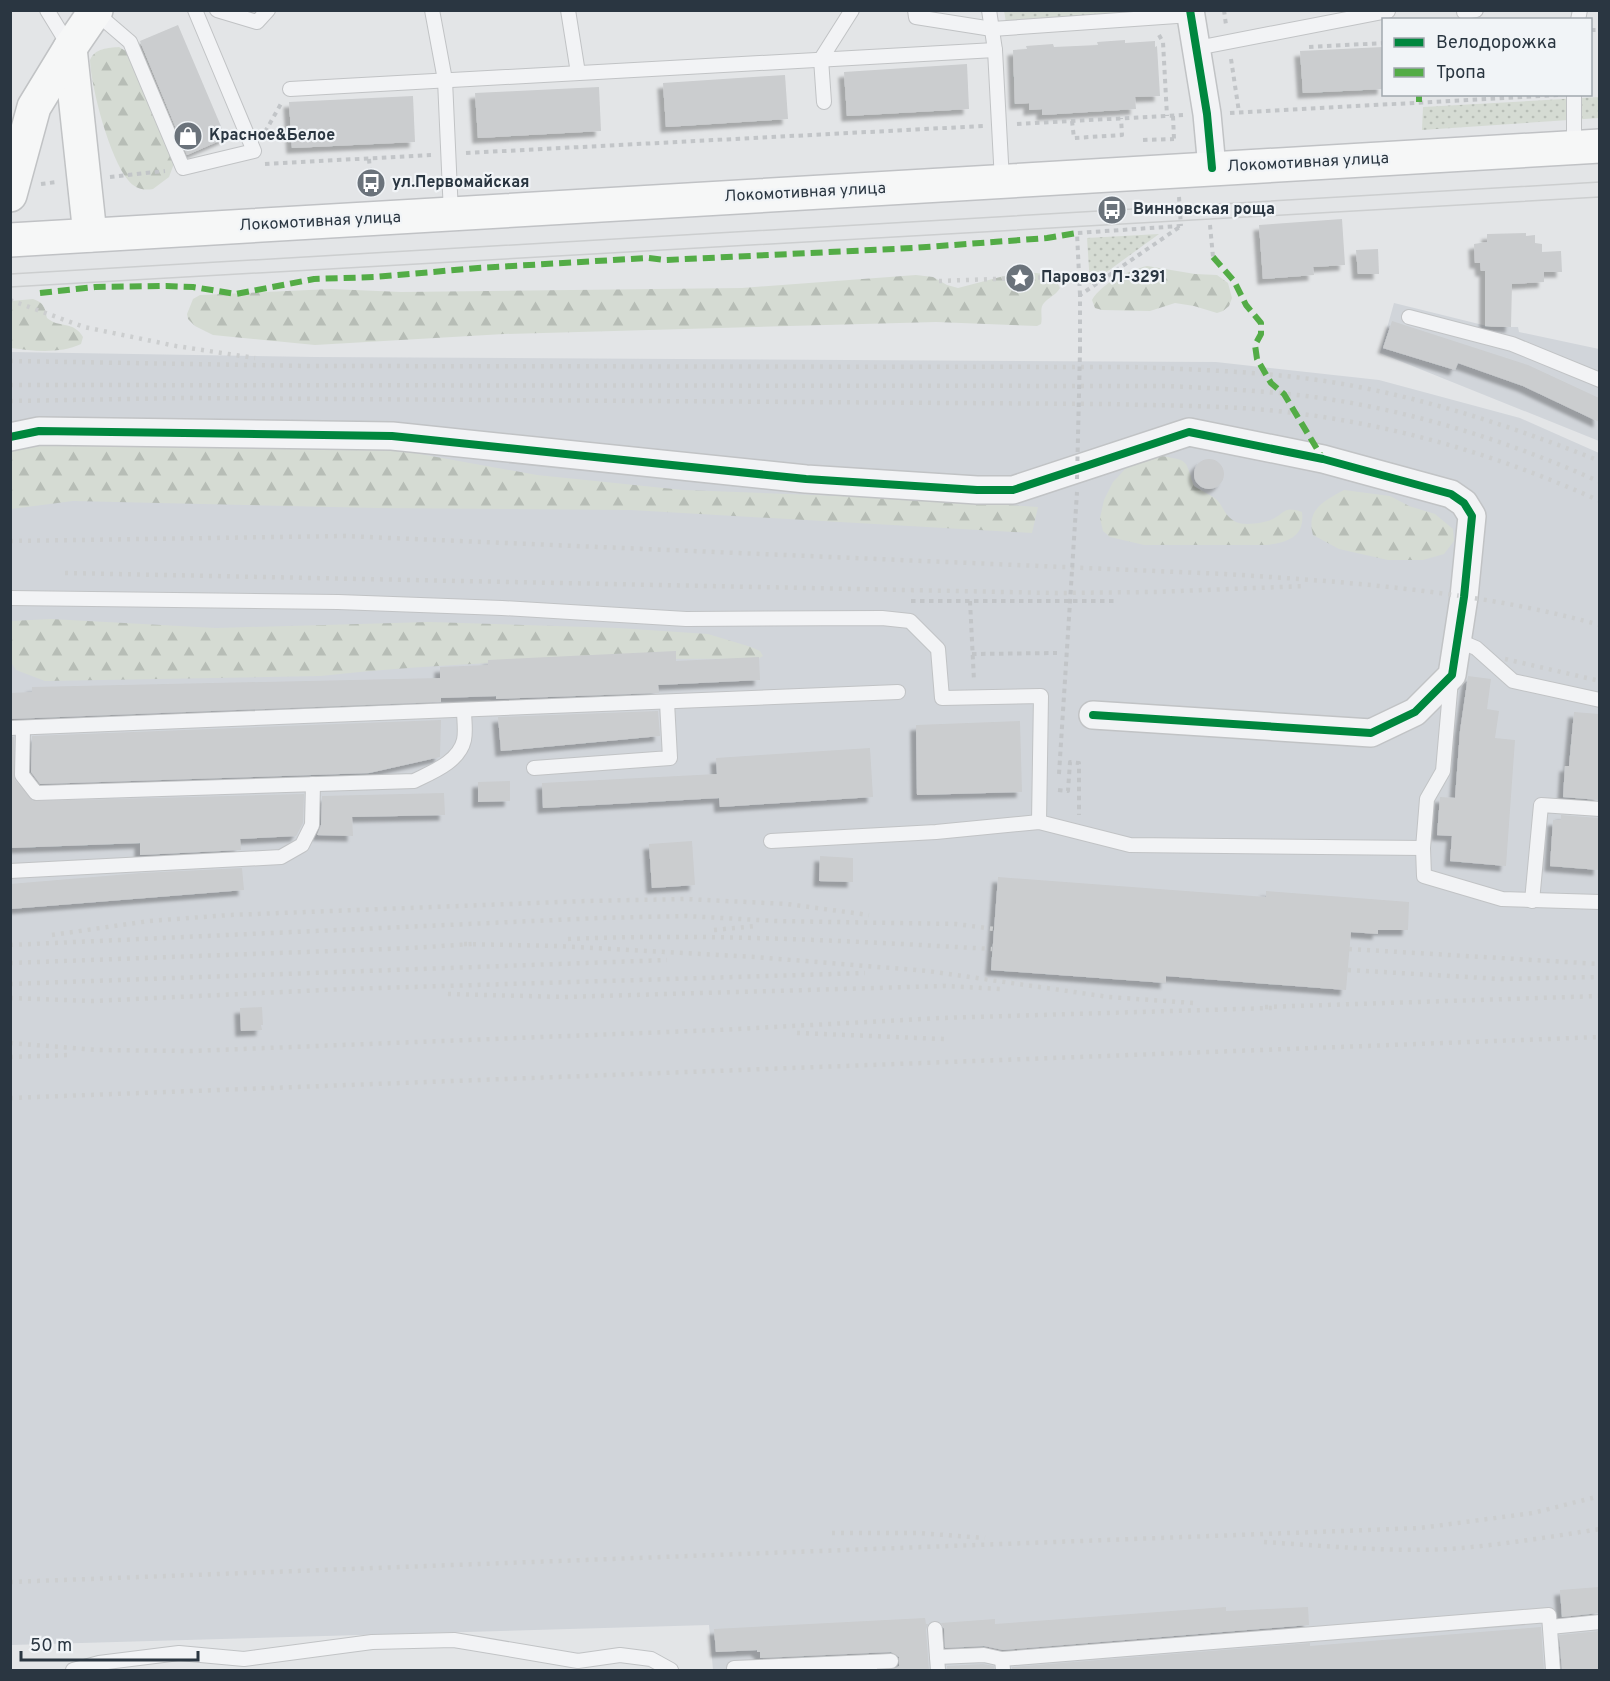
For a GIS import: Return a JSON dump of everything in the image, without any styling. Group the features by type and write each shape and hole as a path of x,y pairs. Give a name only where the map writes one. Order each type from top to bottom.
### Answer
{"main road":[{"path":"11,191 34,108 70,48 96,11"},
{"path":"70,48 90,235"},
{"name":"Локомотивная улица","path":"10,240 1587,147"}],"street":[{"path":"1190,13 1207,114 1212,168"},
{"path":"10,437 39,431 392,436 806,479 977,490 1013,490 1190,432 1323,459 1451,494 1464,503 1472,516 1464,597 1452,675 1415,712 1371,733 1093,715"}],"lane":[{"path":"47,10 70,48"},
{"path":"96,11 130,42 183,168 254,151 195,10"},
{"path":"217,10 257,22 268,10"},
{"path":"432,10 445,80 451,214"},
{"path":"568,10 578,73"},
{"path":"824,102 821,59 852,10"},
{"path":"915,10 916,18 992,29 1190,13"},
{"path":"989,10 995,50 1002,181"},
{"path":"1464,10 1464,12 1476,10"},
{"path":"1197,48 1388,11"},
{"path":"290,88 995,50"},
{"path":"1574,96 1587,147"},
{"path":"1409,317 1512,344 1599,380"},
{"path":"10,598 338,602 502,608 686,619 882,618 910,621 938,649 942,698 1041,696 1039,822"},
{"path":"1457,640 1476,648 1499,671 1513,681 1599,700"},
{"path":"1452,675 1443,771 1427,799 1423,848 1424,876 1502,899 1599,902"},
{"path":"464,711 464,740 456,756 414,781 36,793 16,775 17,728 898,692"},
{"path":"534,768 670,758 667,702"},
{"path":"10,871 280,857 302,845 312,825 313,784"},
{"path":"1532,901 1541,805 1599,809"},
{"path":"771,841 936,832 1039,822 1130,845 1423,848"},
{"path":"935,1629 937,1664 984,1654 1003,1665 1549,1615 1553,1671"},
{"path":"1550,1628 1599,1622"},
{"path":"73,1671 99,1663 179,1653 244,1659 372,1642 454,1640 578,1661 620,1655 651,1659 671,1671"},
{"path":"734,1668 870,1666 891,1661"}],"path":[{"path":"1151,33 1161,36 1163,42 1175,144"},
{"path":"1274,33 1295,48 1382,43"},
{"path":"254,151 290,88"},
{"path":"259,165 1528,96"},
{"path":"1072,121 1074,138 1122,135 1121,118"},
{"path":"1143,140 1174,139"},
{"path":"369,159 371,183"},
{"path":"11,191 183,168"},
{"path":"1179,197 1181,226"},
{"path":"1210,225 1213,257"},
{"path":"1080,295 1181,226"},
{"path":"1077,479 1080,295 1077,233 1181,226"},
{"path":"1077,492 1058,790 1068,790 1070,762 1079,764 1080,832"},
{"path":"901,601 1114,601"},
{"path":"970,601 974,697"},
{"path":"972,654 1057,653"}],"shaded area":[{"path":"1394,303 1491,327 1518,327 1519,332 1599,349 1599,441 1380,353"},
{"path":"11,352 314,357 1216,362 1379,380 1520,418 1599,453 1599,1670 713,1670 709,1625 11,1645"}],"green space":[{"path":"1152,10 1153,12 1006,22 1004,11"},
{"path":"119,47 129,53 175,161 169,177 149,190 130,183 121,170 108,140 91,72 90,60 95,53 106,48"},
{"path":"1599,97 1599,118 1422,130 1423,107"},
{"path":"1159,234 1090,284 1087,238"},
{"path":"1147,266 1195,274 1217,275 1228,283 1232,298 1229,306 1217,313 1175,303 1150,311 1095,308 1092,300 1102,288 1124,274"},
{"path":"1031,273 1049,276 1060,288 1043,305 1041,324 1037,326 936,322 504,334 315,345 213,335 195,326 188,319 187,314 193,299 200,295 331,289 401,292 742,288 916,275 933,277 958,288 1004,276"},
{"path":"33,299 43,306 47,318 75,328 83,337 81,344 55,350 37,351 11,348 11,301"},
{"path":"49,443 381,447 537,475 683,490 917,499 1038,507 1032,533 631,510 377,508 73,501 11,509 10,451"},
{"path":"1158,455 1184,462 1189,469 1194,486 1216,499 1227,515 1236,522 1249,524 1265,522 1292,510 1302,512 1301,527 1298,533 1288,540 1267,545 1144,545 1110,537 1103,531 1100,518 1104,500 1113,482 1128,466"},
{"path":"1344,490 1390,496 1409,506 1435,514 1453,529 1454,541 1444,554 1423,560 1388,560 1339,549 1313,535 1312,519 1318,507"},
{"path":"51,619 216,628 429,622 618,628 708,634 751,647 760,651 763,656 758,659 484,663 321,676 45,681 16,670 11,662 11,621"}],"building":[{"path":"178,25 226,138 187,155 140,41"},
{"path":"1125,40 1125,43 1155,41 1160,96 1135,97 1136,109 1042,115 1042,109 1029,110 1029,103 1015,104 1013,50 1027,49 1026,46 1098,45 1097,42"},
{"path":"1382,47 1382,89 1303,93 1300,51"},
{"path":"967,64 969,109 847,116 844,72"},
{"path":"785,75 788,119 666,127 663,83"},
{"path":"599,87 601,131 478,138 475,93"},
{"path":"413,96 415,142 292,148 289,102"},
{"path":"1342,219 1345,265 1313,267 1314,275 1263,279 1259,225"},
{"path":"1526,233 1526,236 1535,235 1535,243 1542,244 1542,252 1561,251 1562,272 1544,272 1544,282 1512,284 1511,327 1485,326 1485,271 1481,271 1480,263 1475,263 1474,244 1487,242 1487,234"},
{"path":"1378,249 1379,274 1358,274 1356,250"},
{"path":"1392,321 1528,365 1599,398 1599,422 1523,386 1458,363 1455,370 1383,348"},
{"path":"1209,459 1219,464 1224,474 1219,484 1209,489 1199,484 1194,474 1199,464"},
{"path":"676,651 676,661 759,657 760,680 658,685 659,693 496,699 496,696 441,698 441,702 10,719 10,693 32,692 32,687 440,678 440,667 488,665 488,660"},
{"path":"1468,676 1491,679 1487,709 1499,711 1495,738 1515,740 1506,866 1450,861 1452,836 1437,835 1440,797 1455,798 1460,731"},
{"path":"658,711 660,736 501,751 498,717"},
{"path":"1574,712 1599,714 1599,800 1563,797 1565,766 1569,766"},
{"path":"441,720 440,757 369,773 40,784 31,772 32,736"},
{"path":"1020,721 1022,792 917,795 916,725"},
{"path":"10,737 14,737 15,780 33,801 304,794 303,823 296,836 240,839 241,850 140,855 140,843 10,848"},
{"path":"870,748 873,797 720,807 719,798 543,808 542,783 717,774 716,758"},
{"path":"510,781 510,801 478,802 478,782"},
{"path":"444,793 445,815 352,817 353,836 317,835 321,825 322,796"},
{"path":"1561,815 1599,818 1599,870 1550,866 1553,820 1561,820"},
{"path":"692,841 695,885 652,888 649,844"},
{"path":"820,856 853,858 853,882 819,881"},
{"path":"242,868 244,890 10,909 10,884 141,873"},
{"path":"998,877 1266,897 1266,891 1409,902 1408,930 1378,930 1378,934 1351,932 1346,990 1166,976 1166,983 991,970"},
{"path":"262,1007 262,1030 241,1031 240,1008"},
{"path":"1599,1587 1599,1613 1562,1617 1560,1590"},
{"path":"1226,1607 1226,1611 1308,1607 1309,1625 1003,1650 984,1646 945,1648 944,1628 941,1623 995,1619 995,1624"},
{"path":"925,1618 928,1624 926,1630 929,1671 881,1671 892,1670 899,1666 899,1657 891,1652 760,1658 760,1652 757,1650 716,1652 714,1629"},
{"path":"1541,1627 1544,1671 1012,1671 1012,1667"},
{"path":"1599,1631 1599,1671 1562,1671 1559,1635"},
{"path":"983,1664 994,1666 994,1671 947,1671 947,1666"}],"tram line":[{"path":"10,274 1600,182"},
{"path":"10,287 1600,197"}],"railway":[{"path":"939,281 1052,277"},
{"path":"10,300 84,327 176,346 255,358"},
{"path":"10,361 308,366 1135,367 1240,372 1317,380 1409,398 1505,426 1600,461"},
{"path":"10,385 1167,386 1239,390 1334,400 1419,418 1511,446 1600,482"},
{"path":"10,401 185,398 1108,404 1248,408 1373,426 1450,445 1489,457 1600,501"},
{"path":"10,541 344,536 1225,574 1366,585 1461,596 1554,613 1600,625"},
{"path":"65,573 1055,593 1306,586"},
{"path":"1505,659 1600,681"},
{"path":"52,935 149,921 230,915 586,901 685,899 787,904 869,915"},
{"path":"10,945 686,916 775,921 956,924 994,929"},
{"path":"714,930 756,926"},
{"path":"568,939 727,937 992,949"},
{"path":"464,944 557,946 755,957 928,971 1109,997 1193,1003"},
{"path":"10,963 472,944"},
{"path":"1349,949 1600,964"},
{"path":"10,984 667,960"},
{"path":"1348,970 1501,979 1600,977"},
{"path":"10,998 93,1001 346,989 865,973"},
{"path":"448,994 564,997 945,986 1002,989"},
{"path":"1265,1007 1600,996"},
{"path":"10,1043 98,1050 192,1051 718,1030 941,1018 1272,1008"},
{"path":"797,1033 944,1039"},
{"path":"10,1098 1600,1037"},
{"path":"10,1057 69,1055"},
{"path":"10,1582 1420,1528 1533,1513 1600,1496"},
{"path":"1264,1542 1427,1550 1506,1543 1600,1529"},
{"path":"832,1533 918,1533 985,1538"}],"marked path":[{"path":"1419,96 1419,102"},
{"path":"40,293 95,287 166,286 193,287 236,294 314,279 375,277 478,268 648,258 666,260 913,248 1047,238 1077,233"},
{"path":"1213,257 1234,281 1246,305 1261,323 1261,334 1255,345 1257,359 1271,383 1284,394 1323,459"}],"cycle path":[{"path":"1190,10 1207,114 1212,168"},
{"path":"10,437 39,431 392,436 806,479 977,490 1013,490 1189,432 1323,459 1451,494 1464,503 1472,516 1464,597 1452,675 1415,712 1371,733 1093,715"}],"place":[{"name":"Красное&Белое","path":"188,136"},
{"name":"ул.Первомайская","path":"371,183"},
{"name":"Винновская роща","path":"1112,210"},
{"name":"Паровоз Л-3291","path":"1020,278"}]}
